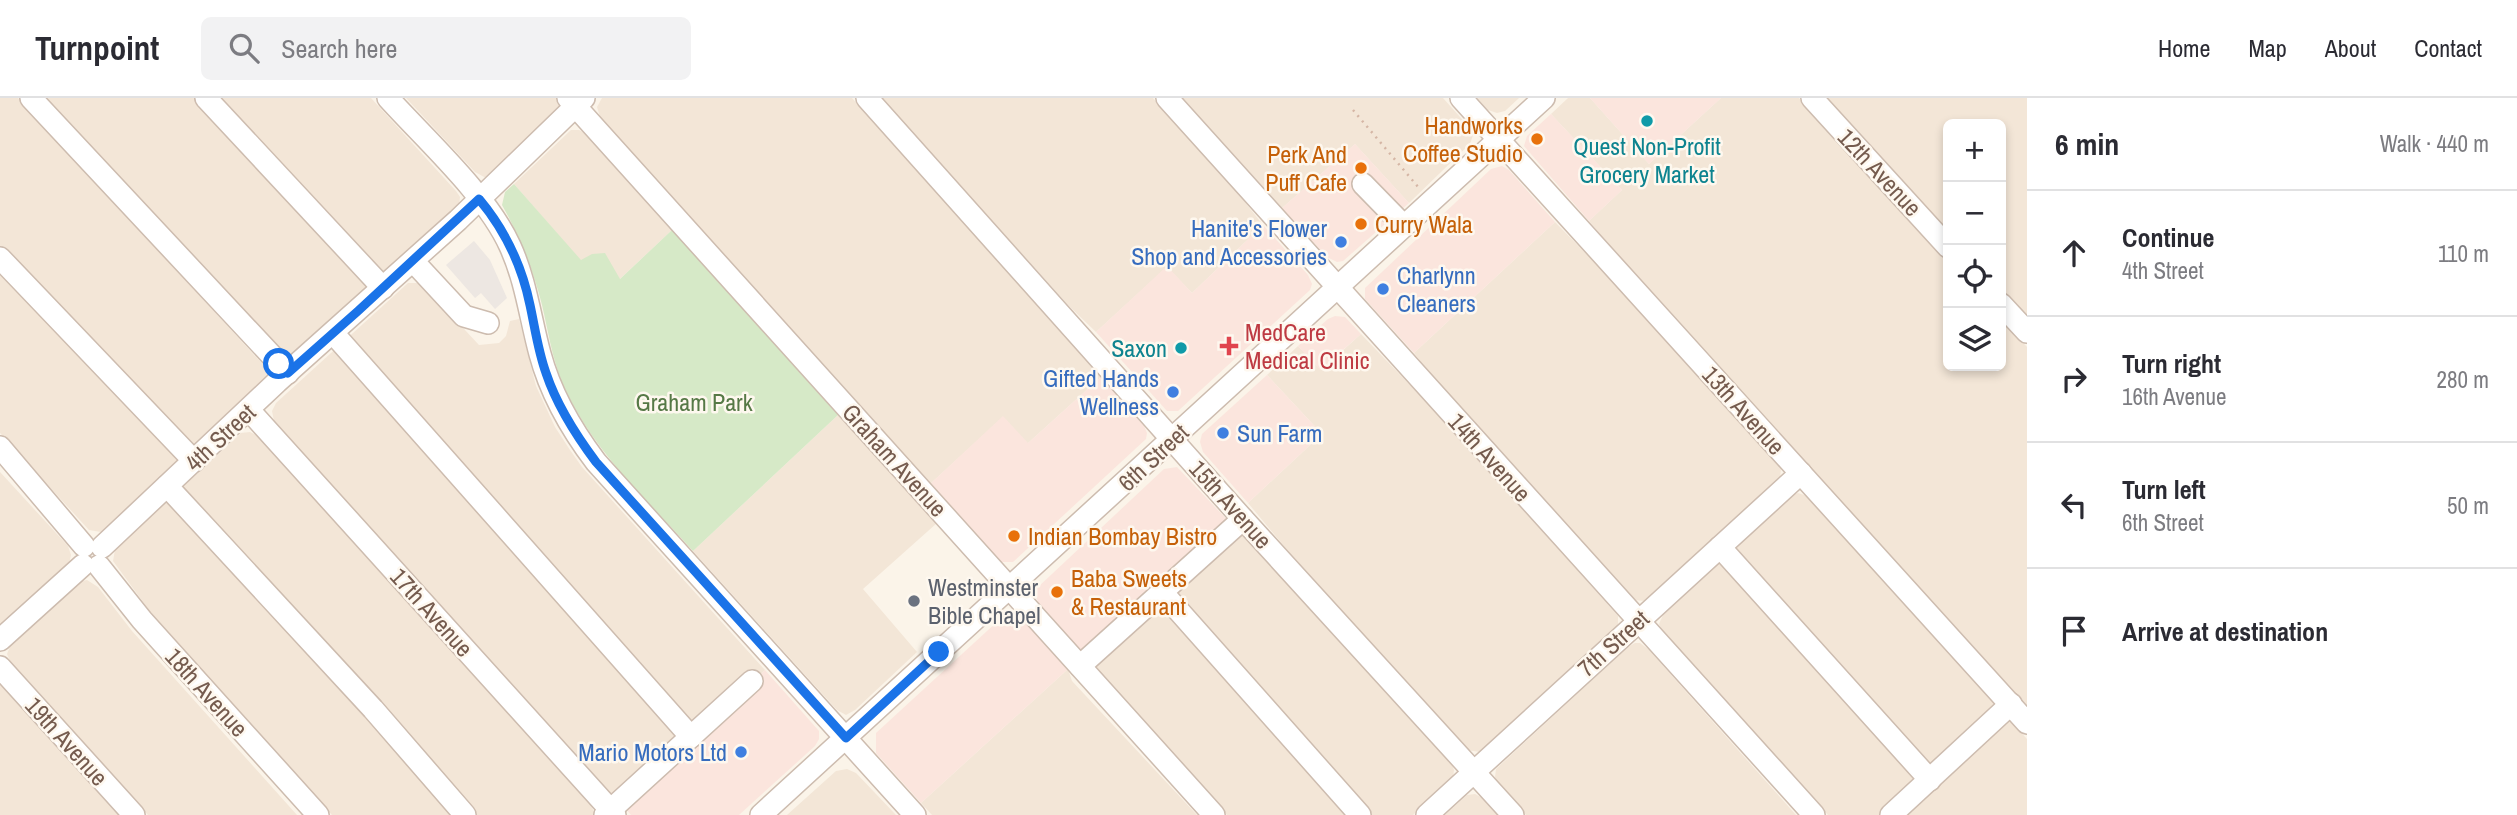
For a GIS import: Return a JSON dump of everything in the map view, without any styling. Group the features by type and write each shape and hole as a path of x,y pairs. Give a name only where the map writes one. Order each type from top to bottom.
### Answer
{"street":[{"path":"31,98 288,373"},
{"path":"206,98 383,288"},
{"path":"388,98 502,228 525,286 547,375 575,434 596,462 915,815"},
{"name":"15th Avenue","path":"867,98 1243,519 1513,815"},
{"name":"14th Avenue","path":"1167,98 1814,815"},
{"name":"13th Avenue","path":"1461,98 2027,723"},
{"name":"6th Street","path":"761,815 1544,98"},
{"name":"12th Avenue","path":"1812,98 1946,245"},
{"name":"4th Street","path":"0,640 413,261 576,101"},
{"name":"Graham Avenue","path":"576,101 1214,815"},
{"path":"1363,184 1404,226"},
{"path":"0,258 194,461"},
{"path":"413,261 464,316 488,323"},
{"path":"2005,308 2027,332"},
{"path":"333,333 691,737"},
{"name":"17th Avenue","path":"249,410 610,813"},
{"name":"18th Avenue","path":"2,453 92,556 142,620 318,815"},
{"name":"7th Street","path":"1427,815 1801,472"},
{"path":"167,485 373,709 465,815"},
{"path":"1080,666 1243,519"},
{"path":"1720,547 1930,780"},
{"path":"1162,592 1360,815"},
{"name":"19th Avenue","path":"0,667 134,815"},
{"path":"610,813 752,681"},
{"path":"1891,815 2011,704"}],"path":[{"path":"1353,110 1420,189"}],"shaded area":[{"path":"0,98 18,98 268,370 269,377 107,530 101,532 89,530 0,433"},
{"path":"45,98 371,98 456,191 460,197 459,206 293,355 286,355 279,351"},
{"path":"406,98 572,98 486,178 475,172"},
{"path":"602,98 852,98 1101,377 1027,444 1003,417 929,485 601,120 597,107"},
{"path":"881,98 1153,98 1229,182 1263,225 1192,293 1167,267 1096,332 1069,306"},
{"path":"1179,98 1443,98 1473,135 1470,144 1409,203 1355,144 1282,208"},
{"path":"1477,98 1519,98 1505,111 1497,113 1488,110"},
{"path":"1568,98 1590,98 1649,164 1721,98 1799,98 1943,256 1943,371 2006,371 2006,324 2027,347 2027,708 1589,221 1622,190 1551,114"},
{"path":"1590,98 1721,98 1649,164"},
{"path":"1827,98 2027,98 2027,317 2006,294 2006,119 1943,119 1943,226"},
{"path":"1551,114 1622,190 1589,221 1524,146 1527,136"},
{"path":"571,130 585,133 672,230 607,291 514,184"},
{"path":"1355,144 1409,203 1343,261 1337,262 1327,257 1282,208"},
{"path":"1502,166 1509,170 1555,222 1414,353 1365,299 1365,288 1491,169"},
{"path":"1555,222 1781,468 1780,478 1645,601 1633,600 1441,387 1414,353"},
{"path":"1263,225 1308,275 1312,284 1310,290 1178,411 1167,411 1096,332 1167,266 1192,293"},
{"path":"474,241 490,260 507,298 495,309 481,293 475,298 446,265"},
{"path":"408,283 424,286 479,345 499,343 506,336 510,321 519,319 536,386 555,427 570,450 582,467 765,670 619,801 606,791 274,421 272,411 276,403"},
{"path":"1335,316 1345,317 1361,334 1320,370 1298,346"},
{"path":"1361,334 1430,406 1618,616 1615,630 1480,752 1466,750 1248,503 1322,434 1267,375 1298,346 1321,370"},
{"path":"1267,375 1322,434 1248,503 1203,452 1200,442 1202,434"},
{"path":"1101,377 1144,426 1146,439 1013,562 1001,562 929,485 1003,416 1028,443"},
{"path":"838,415 937,523 863,589 917,652 855,710 846,715 837,710 693,551"},
{"path":"250,432 260,437 590,804 596,815 332,815 152,614 113,561 115,550 119,546 241,433"},
{"path":"1177,467 1234,527 1088,660 1041,608 1036,589 1164,469"},
{"path":"0,472 68,546 71,555 69,564 0,626"},
{"path":"1798,493 1807,496 2027,739 2027,815 1828,815 1664,635 1659,624 1663,615 1792,495"},
{"path":"1234,527 1269,560 1451,762 1453,778 1413,815 1227,815 1088,660"},
{"path":"87,580 98,587 132,631 297,815 148,815 12,665 7,654 11,644 78,582"},
{"path":"1014,616 1026,622 1068,669 921,803 876,753 876,733 999,620"},
{"path":"1635,643 1648,649 1796,815 1526,815 1498,784 1496,769"},
{"path":"1068,669 1072,681 1197,815 932,815 921,803"},
{"path":"765,670 819,731 815,746 739,815 631,815 619,801"},
{"path":"0,683 119,815 0,815"},
{"path":"847,769 856,773 896,815 787,815 836,771"},
{"path":"1475,794 1484,799 1499,815 1445,815 1467,795"}],"green space":[{"name":"Graham Park","path":"514,184 581,260 592,254 605,253 620,279 672,230 838,415 693,551 603,451 562,382 530,266 502,205 505,192"}],"place":[{"name":"Quest Non-Profit Grocery Market","path":"1647,121"},
{"name":"Handworks Coffee Studio","path":"1537,139"},
{"name":"Perk And Puff Cafe","path":"1361,168"},
{"name":"Curry Wala","path":"1361,224"},
{"name":"Hanite's Flower Shop and Accessories","path":"1341,242"},
{"name":"Charlynn Cleaners","path":"1383,289"},
{"name":"MedCare Medical Clinic","path":"1229,346"},
{"name":"Saxon","path":"1181,348"},
{"name":"Gifted Hands Wellness","path":"1173,392"},
{"name":"Sun Farm","path":"1223,433"},
{"name":"Indian Bombay Bistro","path":"1014,536"},
{"name":"Baba Sweets & Restaurant","path":"1057,592"},
{"name":"Westminster Bible Chapel","path":"914,601"},
{"name":"Mario Motors Ltd","path":"741,752"}],"route":[{"path":"279,364 288,373 479,199 502,228 520,269 540,356 554,395 575,434 596,462 846,738 939,652"}]}
